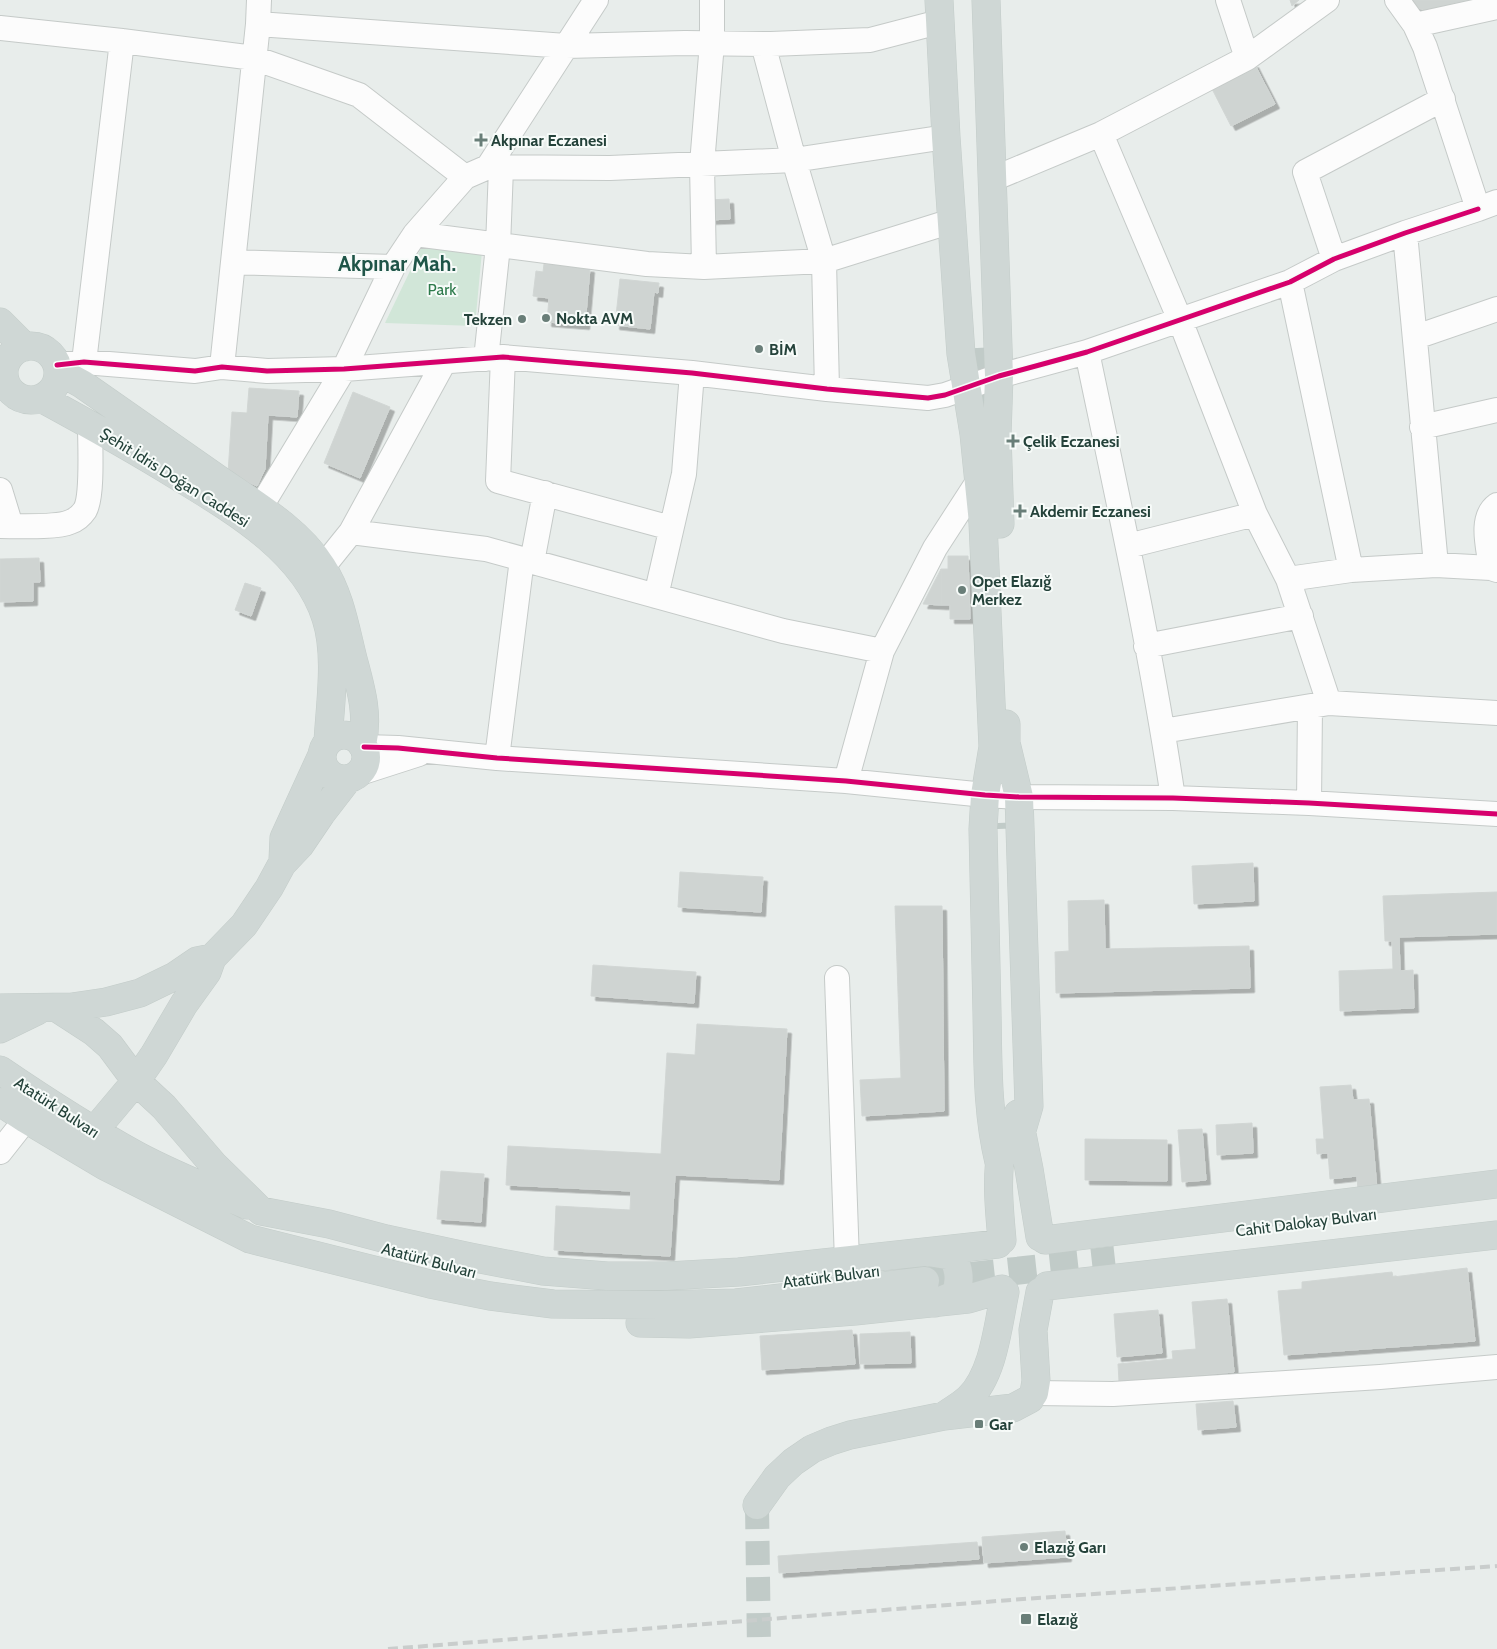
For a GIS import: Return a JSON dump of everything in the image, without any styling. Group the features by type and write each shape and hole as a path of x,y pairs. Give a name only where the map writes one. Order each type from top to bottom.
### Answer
{"main road":[{"path":"954,0 982,347 970,0"},
{"path":"986,0 999,376 997,434 1006,743 1019,797 1029,1106 1022,1130"},
{"path":"939,11 961,354 979,480 983,523 993,747 985,795 983,829 989,1094 993,1138 999,1162"},
{"path":"0,322 10,390 24,399 32,400 40,398 54,388 57,380 57,368 49,353 43,349 34,347 7,364"},
{"path":"57,368 260,508 311,552 322,568 339,603 365,707 366,726 359,761 341,780 329,774 322,762 325,748 333,738 347,735 354,737 359,761"},
{"name":"Şehit İdris Doğan Caddesi","path":"40,398 136,450 245,519 280,548 310,584 319,599 327,619 331,637 331,674 325,748 284,838 282,864"},
{"name":"Şehit İdris Doğan Caddesi","path":"0,1008 50,1008 106,1002 140,993 175,976 196,961 212,958 244,925 269,888 282,864 300,845 359,761"},
{"path":"758,1506 777,1477 793,1462 831,1441 850,1435 944,1416 1013,1408 1030,1400 1034,1393 1036,1381 1033,1330 1044,1289 1052,1279 1055,1259 1052,1249 1043,1239 1022,1130 1015,1105 1003,828 1003,1140 999,1162 998,1194 1000,1242 992,1253 990,1264 992,1275 997,1285 1004,1291 1015,1296 1026,1297 1044,1289 1111,1253 1497,1184"},
{"path":"94,1131 136,1081 154,1055 184,1004 207,972 212,958"},
{"path":"0,1029 50,1008 83,1023 110,1046 136,1081 164,1107 213,1164 262,1211 329,1224 386,1239 470,1257 543,1271 607,1276 667,1276 739,1272 847,1262 928,1275 968,1299 1004,1291"},
{"name":"Atatürk Bulvarı","path":"0,1070 94,1131 163,1168 262,1211 450,1268 538,1283 641,1290 746,1287 928,1275"},
{"name":"Atatürk Bulvarı","path":"0,1102 26,1120 105,1166 250,1239 430,1284 490,1296 553,1304 659,1305 736,1303 928,1275"},
{"name":"Cahit Dalokay Bulvarı","path":"1111,1253 1497,1196"},
{"name":"Cahit Dalokay Bulvarı","path":"1111,1253 1497,1217"},
{"path":"928,1275 1000,1242 1015,1233 1026,1232 1043,1239 1111,1253 1497,1234"},
{"path":"944,1416 970,1397 980,1384 994,1344 1004,1291"}],"street":[{"path":"222,367 259,0"},
{"path":"596,0 566,46 494,167 498,246 494,358 498,481 671,528"},
{"path":"704,267 702,164 712,43 712,0"},
{"path":"1228,0 1247,58"},
{"path":"993,179 1101,134 1247,58 1326,0"},
{"path":"57,368 84,362 195,371 222,367 267,371 344,369 494,358 692,373 827,389 928,398 945,395 999,376 1087,352 1290,282 1334,259 1404,233 1487,206 1442,99 1415,25 1397,0"},
{"path":"1415,25 1497,7"},
{"path":"258,24 566,46 712,43 763,44 870,40 939,11"},
{"path":"0,28 254,58 360,95 465,177"},
{"path":"84,362 122,41"},
{"path":"763,44 794,160 824,260 827,389"},
{"path":"1334,259 1305,172 1442,99"},
{"path":"1101,134 1180,320 1256,514 1288,579 1301,616 1320,705 1309,803"},
{"path":"260,508 344,369 392,267 415,234 465,177 494,167 610,168 794,160 946,136"},
{"path":"415,234 647,264 704,267 824,260 952,221"},
{"path":"1404,233 1416,337 1422,427 1436,565"},
{"path":"233,262 392,267"},
{"path":"1290,282 1351,570"},
{"path":"1416,337 1497,309"},
{"path":"1087,352 1128,546 1163,731 1173,798"},
{"path":"322,568 351,532 444,362"},
{"path":"656,596 684,474 692,373"},
{"path":"1422,427 1497,410"},
{"path":"0,490 5,526 69,523 78,518 86,509 89,496 90,425"},
{"path":"846,781 882,651 935,548 979,480"},
{"path":"497,758 527,561 545,493"},
{"path":"1288,579 1351,570 1436,565 1494,569 1487,519 1492,509 1497,505"},
{"path":"1128,546 1256,514"},
{"path":"351,532 486,549 783,631 882,651"},
{"path":"1146,646 1301,616"},
{"path":"1163,731 1320,705 1497,713"},
{"path":"359,761 398,748 497,758 846,781 985,795 1173,798 1309,803 1497,814"},
{"path":"837,978 847,1262"},
{"path":"0,1152 26,1120"},
{"path":"1034,1393 1113,1394 1380,1377 1497,1367"}],"green space":[{"name":"Park","path":"423,244 482,251 475,326 385,323"}],"building":[{"path":"1290,0 1299,0 1292,6"},
{"path":"1409,0 1469,0 1424,10 1412,6"},
{"path":"1254,63 1275,104 1231,126 1210,85"},
{"path":"729,199 730,219 709,220 707,200"},
{"path":"544,264 590,268 585,325 547,322 549,298 533,296 536,271 543,272"},
{"path":"620,279 659,283 658,293 654,292 650,329 615,325"},
{"path":"249,388 299,391 297,417 268,415 265,469 257,486 228,473 232,412 247,413"},
{"path":"353,392 390,407 360,478 324,463"},
{"path":"948,556 968,556 970,619 950,619 950,605 942,605 941,569 948,569"},
{"path":"39,558 40,582 33,582 33,601 0,602 0,559"},
{"path":"941,569 942,605 923,604"},
{"path":"245,583 261,588 251,616 235,610"},
{"path":"1253,863 1254,901 1194,904 1192,866"},
{"path":"680,872 763,877 761,912 678,907"},
{"path":"1497,892 1497,934 1399,937 1400,971 1413,970 1414,1008 1340,1011 1339,971 1393,969 1392,941 1385,941 1383,896"},
{"path":"1104,900 1105,949 1249,946 1250,988 1056,993 1055,952 1069,951 1068,901"},
{"path":"895,906 942,906 944,1111 862,1116 860,1080 901,1078"},
{"path":"593,965 696,972 694,1003 591,996"},
{"path":"697,1024 787,1029 779,1180 675,1175 670,1256 554,1250 556,1206 630,1210 631,1191 506,1185 508,1146 661,1154 667,1053 695,1055"},
{"path":"1351,1085 1353,1100 1369,1099 1377,1189 1358,1191 1357,1176 1330,1179 1328,1153 1317,1154 1316,1139 1324,1139 1320,1087"},
{"path":"1252,1123 1253,1153 1217,1155 1216,1125"},
{"path":"1202,1129 1206,1180 1182,1182 1178,1130"},
{"path":"1085,1139 1167,1140 1167,1181 1085,1180"},
{"path":"441,1171 484,1174 481,1222 437,1219"},
{"path":"1467,1268 1475,1341 1284,1355 1278,1291 1302,1289 1302,1282 1392,1272 1393,1277"},
{"path":"1227,1299 1234,1372 1119,1382 1118,1364 1173,1359 1172,1351 1196,1349 1192,1302"},
{"path":"1158,1310 1162,1353 1117,1357 1114,1314"},
{"path":"852,1330 855,1364 762,1370 760,1336"},
{"path":"910,1332 911,1363 860,1364 860,1334"},
{"path":"1233,1401 1236,1427 1198,1430 1196,1404"},
{"name":"Elazığ Garı","path":"1065,1531 1067,1557 984,1563 982,1537"},
{"path":"977,1542 979,1559 779,1573 778,1556"}],"tunnel":[{"path":"977,348 980,408"},
{"path":"996,781 998,829"},
{"path":"925,1281 1115,1260"},
{"path":"757,1505 759,1649"}],"railway":[{"path":"388,1649 1023,1599 1497,1566"}],"cycle path":[{"path":"57,365 84,362 195,371 222,367 267,371 344,369 503,357 692,373 827,389 928,398 945,395 999,376 1087,352 1290,282 1334,259 1478,209"},
{"path":"364,747 398,748 497,758 846,781 985,795 1173,798 1309,803 1497,814"}],"place":[{"name":"Akpınar Eczanesi","path":"481,140"},
{"name":"Nokta AVM","path":"546,318"},
{"name":"Tekzen","path":"522,319"},
{"name":"BİM","path":"759,349"},
{"name":"Çelik Eczanesi","path":"1013,441"},
{"name":"Akdemir Eczanesi","path":"1020,511"},
{"name":"Opet Elazığ Merkez","path":"962,590"},
{"name":"Gar","path":"979,1424"},
{"name":"Elazığ Garı","path":"1024,1547"},
{"name":"Elazığ","path":"1026,1619"}],"district":[{"name":"Akpınar Mah.","path":"397,264"}]}
